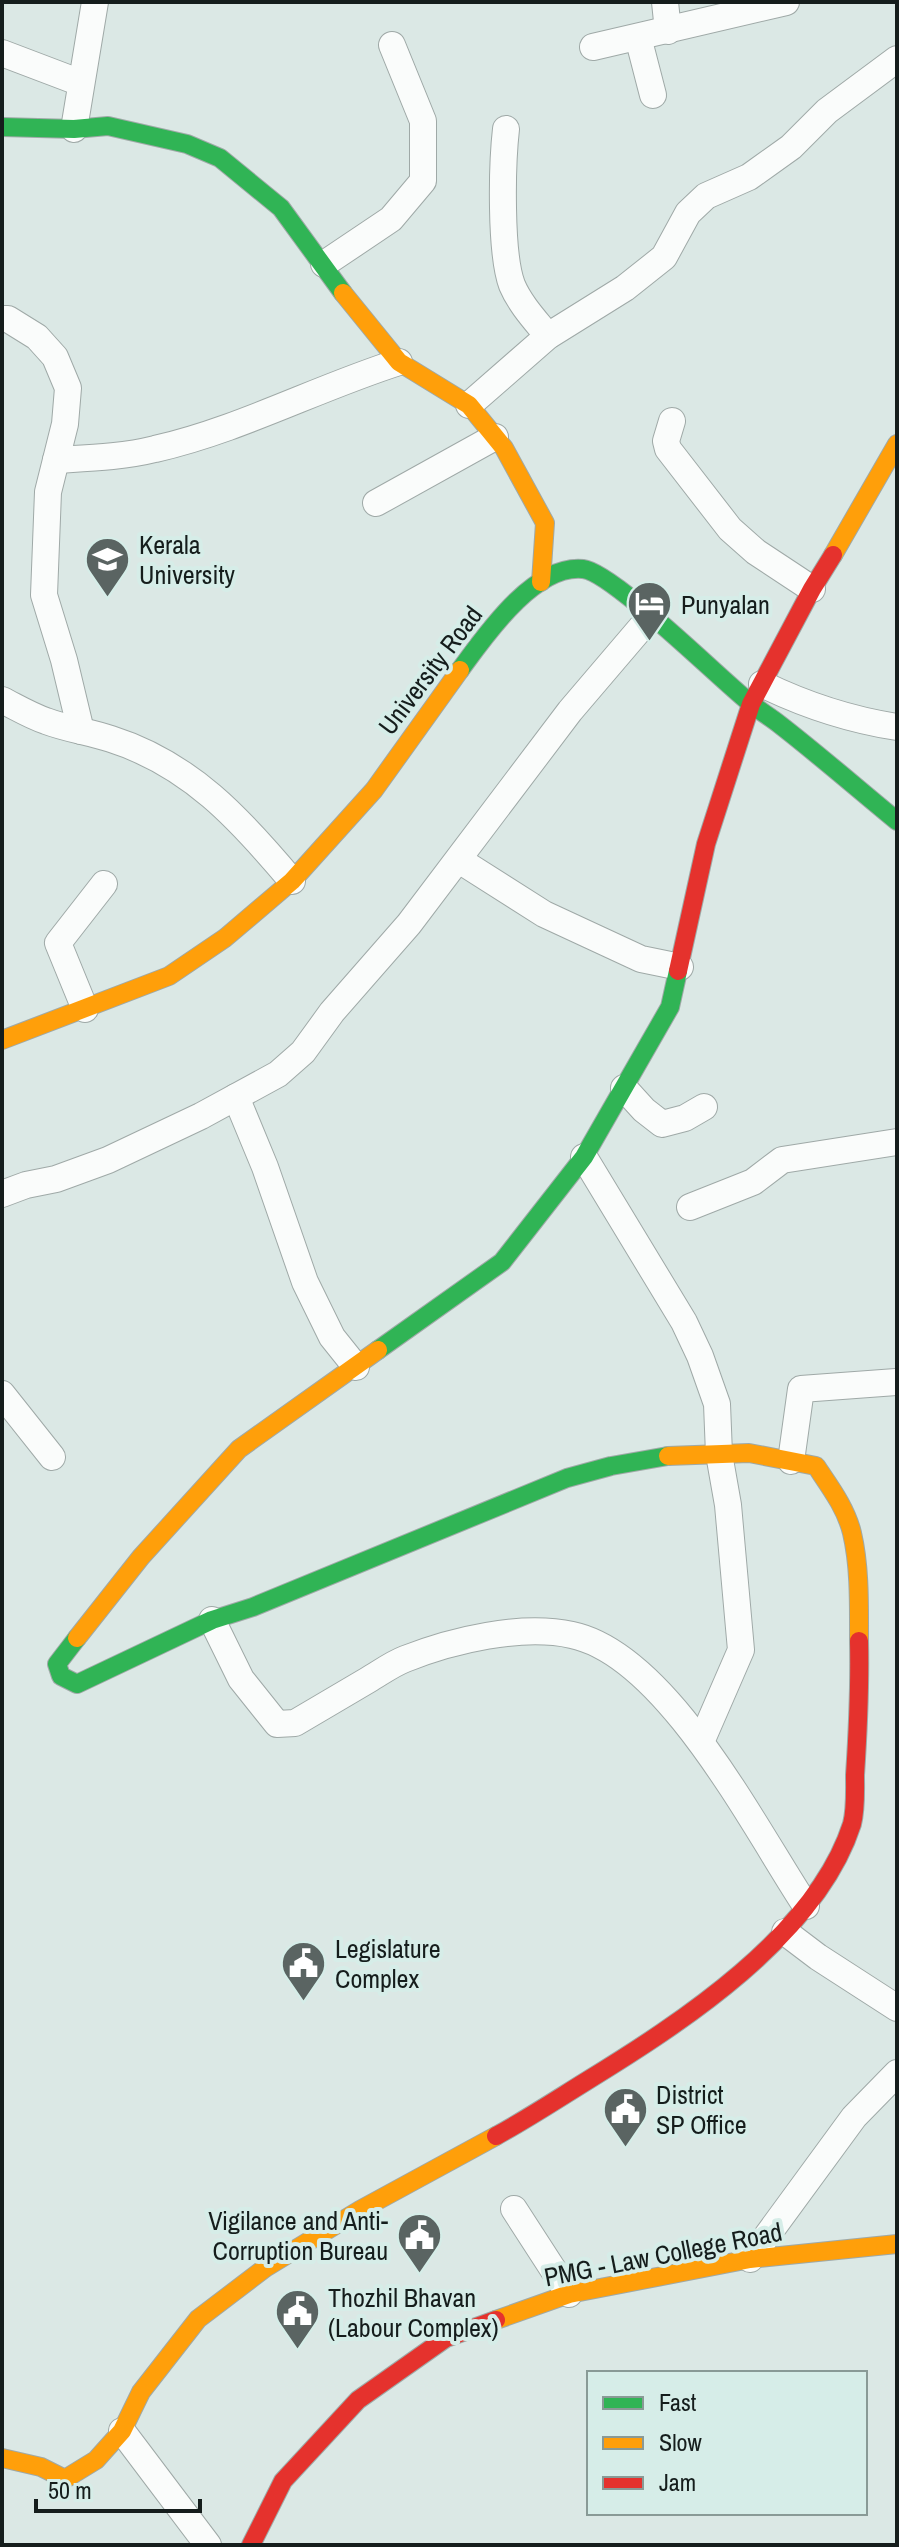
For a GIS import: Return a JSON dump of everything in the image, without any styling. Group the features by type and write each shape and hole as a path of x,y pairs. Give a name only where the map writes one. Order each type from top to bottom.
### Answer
{"street":[{"path":"74,129 95,2"},
{"path":"665,2 668,31"},
{"path":"593,47 786,2"},
{"path":"638,37 653,95"},
{"path":"324,264 391,219 423,181 423,121 392,45"},
{"path":"2,53 81,83"},
{"path":"469,405 548,336 625,288 664,257 688,213 706,196 749,177 791,147 827,111 897,59"},
{"path":"2,127 74,129 108,126 187,144 220,158 281,208 346,298 399,362 469,405 504,448 545,523 585,569 624,593 757,694 777,722 897,821"},
{"path":"506,129 505,254 512,284 548,336"},
{"path":"2,319 8,319 37,337 55,357 68,388 65,424 48,492 44,595 81,731"},
{"path":"56,460 158,449 237,424 359,374 399,362"},
{"path":"672,421 666,441 668,449 730,529 756,552 812,589"},
{"path":"376,503 495,437"},
{"path":"2,2458 41,2467 65,2479 96,2460 122,2431 141,2392 198,2319 265,2268 360,2210 510,2128 656,2038 785,1932 835,1865 853,1821 860,1691 859,1600 852,1532 838,1498 816,1466 749,1453 665,1456 616,1463 567,1478 253,1607 212,1620 77,1684 61,1676 57,1664 141,1557 239,1449 502,1262 584,1157 670,1007 706,844 757,694 812,589 897,444"},
{"path":"541,582 545,523"},
{"name":"University Road","path":"2,1040 169,976 225,938 292,881 374,790 497,619 541,582 561,571 585,569"},
{"path":"2,1194 108,1160 278,1074 303,1052 332,1012 409,924 570,711 651,616"},
{"path":"757,694 790,698 897,727"},
{"path":"2,700 44,721 112,739 163,761 206,789 249,830 292,881"},
{"path":"459,860 544,914 641,959 680,967"},
{"path":"85,1009 58,943 104,884"},
{"path":"624,1088 662,1124 685,1118 704,1107"},
{"path":"236,1097 265,1167 305,1282 332,1337 356,1367"},
{"path":"690,1207 753,1182 782,1160 897,1142"},
{"path":"584,1157 684,1322 717,1404 719,1454 728,1505 741,1650 701,1742"},
{"path":"791,1461 801,1389 896,1382"},
{"path":"2,1394 52,1457"},
{"path":"212,1620 241,1679 277,1724 295,1723 403,1659 460,1642 529,1630 574,1635 609,1648 677,1709 806,1906"},
{"path":"785,1932 897,2008"},
{"path":"750,2259 854,2117 897,2073"},
{"path":"514,2209 569,2294"},
{"name":"PMG - Law College Road","path":"251,2545 283,2481 358,2400 446,2338 569,2294 750,2259 897,2244"},
{"path":"122,2431 208,2545"}],"traffic: fast":[{"path":"2,127 74,129 108,126 187,144 220,158 281,208 343,293"},
{"path":"460,670 497,622 529,590 547,578 565,571 583,569 597,575 640,606 752,705 897,821"},
{"path":"378,1350 502,1262 584,1157 670,1007 678,971"},
{"path":"77,1638 57,1664 61,1676 77,1684 212,1620 253,1607 567,1478 668,1456"}],"traffic: slow":[{"path":"343,293 399,362 469,405 504,448 545,523 541,582"},
{"path":"833,555 897,444"},
{"path":"2,1040 169,976 225,938 292,881 374,790 460,670"},
{"path":"77,1638 141,1557 239,1449 378,1350"},
{"path":"668,1456 749,1453 816,1466 842,1506 852,1533 858,1573 859,1641"},
{"path":"2,2458 41,2467 65,2479 96,2460 122,2431 141,2392 198,2319 265,2268 360,2210 496,2136"},
{"path":"496,2320 569,2294 750,2259 897,2244"}],"traffic: jam":[{"path":"678,971 706,844 751,704 833,555"},
{"path":"496,2136 623,2059 702,2004 741,1973 809,1903 834,1865 852,1824 859,1641"},
{"path":"251,2545 283,2481 358,2400 446,2338 496,2320"}],"place":[{"name":"Kerala University","path":"108,598"},
{"name":"Punyalan","path":"650,643"},
{"name":"Legislature Complex","path":"304,2002"},
{"name":"District SP Office","path":"625,2148"},
{"name":"Vigilance and Anti- Corruption Bureau","path":"419,2274"},
{"name":"Thozhil Bhavan (Labour Complex)","path":"297,2351"}]}
